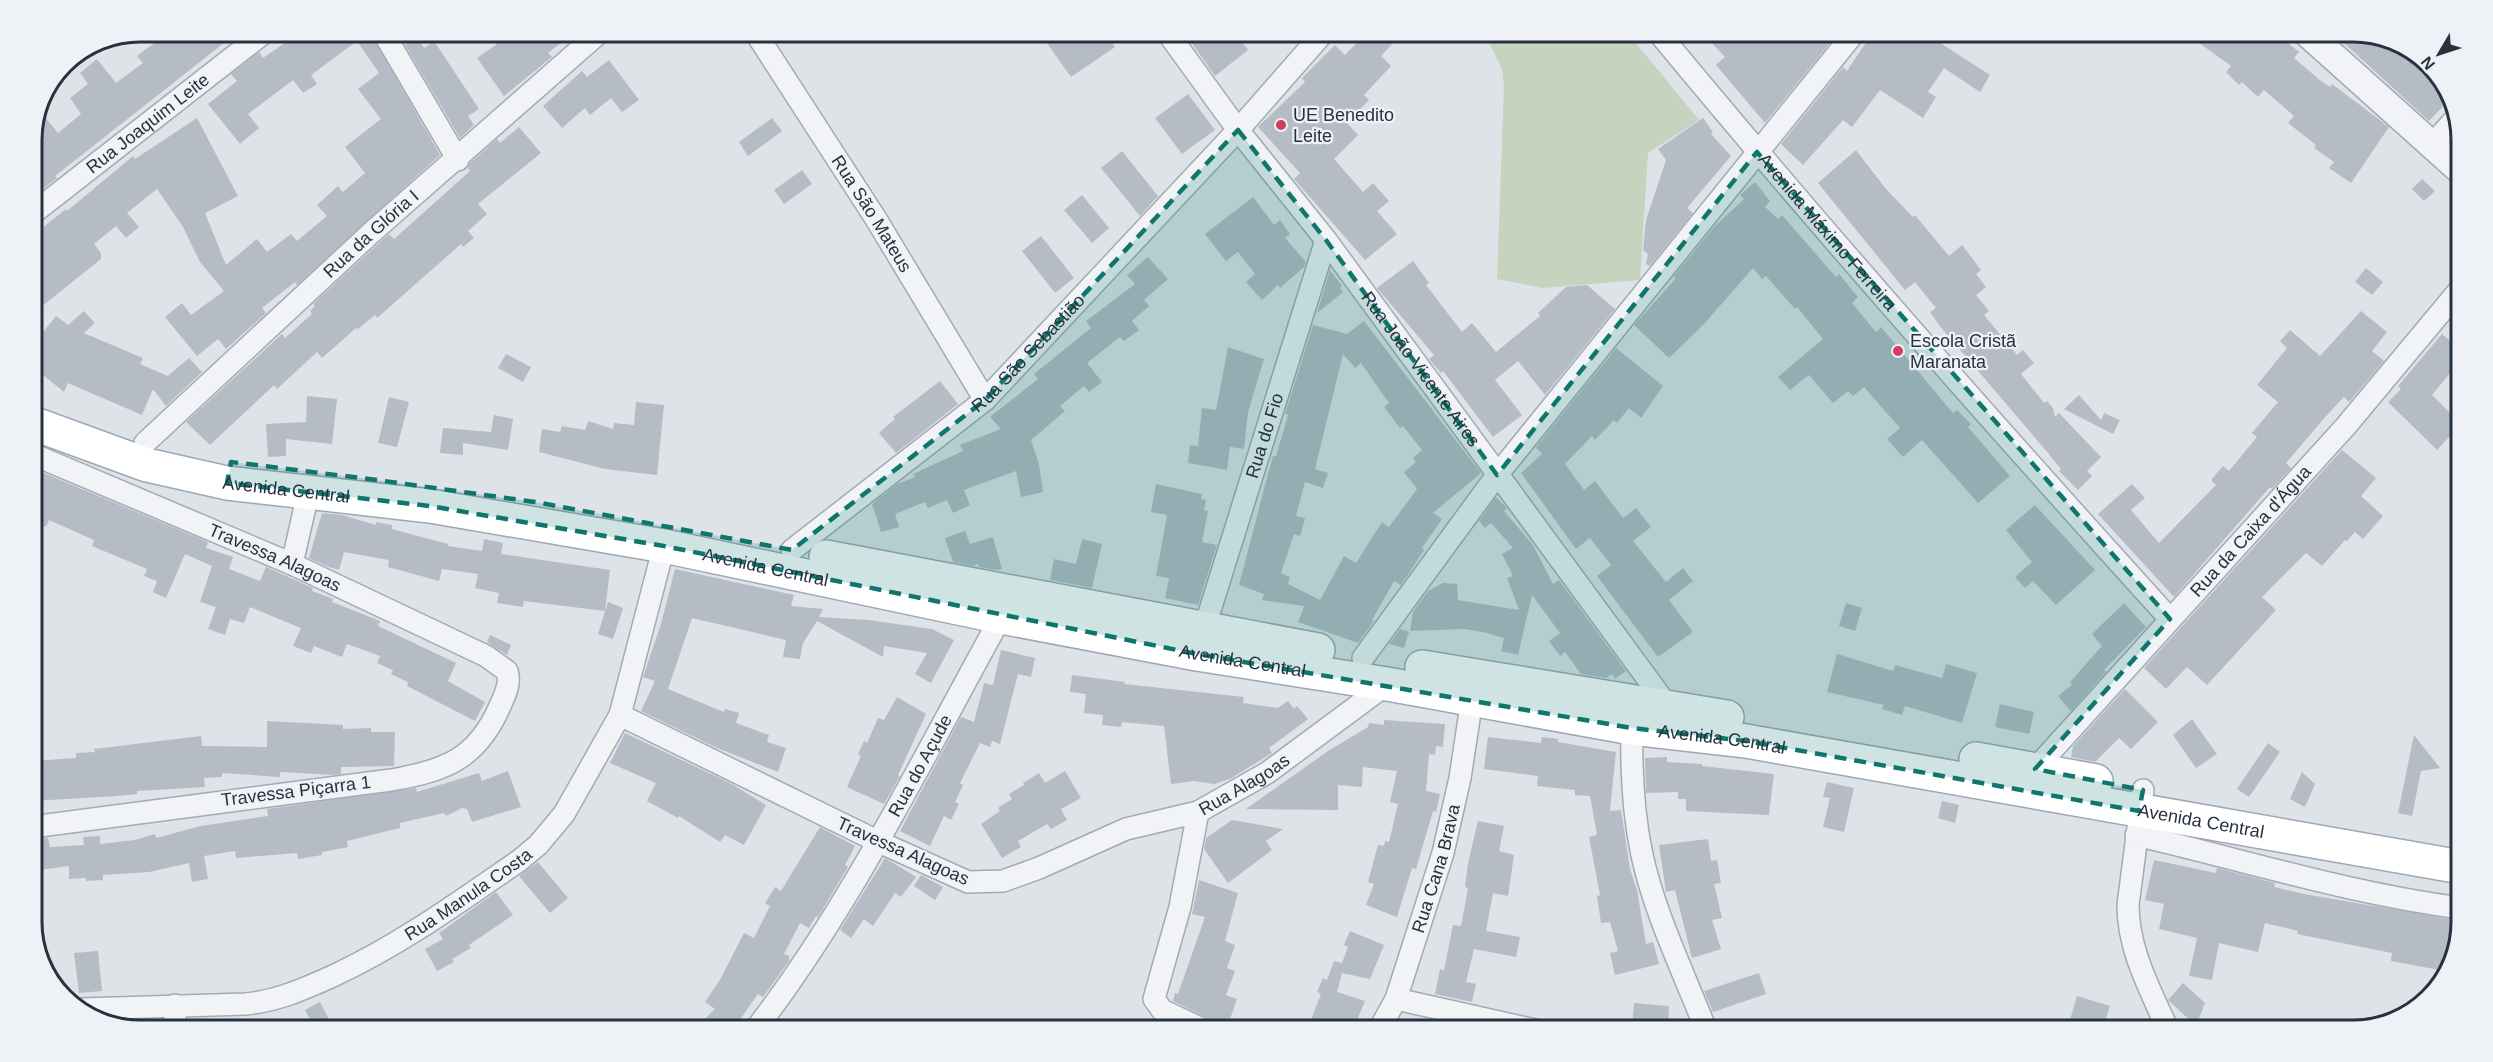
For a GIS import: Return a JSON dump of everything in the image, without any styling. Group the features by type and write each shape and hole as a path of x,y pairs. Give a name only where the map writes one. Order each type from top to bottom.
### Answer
{"main road":[{"path":"42,404 229,472 535,502 792,550 1200,642 1363,658 2035,769 2139,812 2451,843"},
{"name":"Avenida Central","path":"42,427 147,465 229,472 308,494 430,506 664,546 1002,617 1200,642 1387,684 1632,728 1746,741 2451,865"}],"street":[{"name":"Rua Joaquim Leite","path":"42,206 252,42"},
{"path":"389,42 458,160"},
{"name":"Rua da Glória I","path":"146,443 372,233 458,160 589,42"},
{"name":"Rua São Mateus","path":"761,42 870,209 985,400"},
{"name":"Rua João Vicente Aires","path":"1174,42 1238,130 1326,240 1669,708"},
{"name":"Rua São Sebastião","path":"792,550 985,400 1238,130 1315,42"},
{"name":"Avenida Máximo Ferreira","path":"1666,42 1757,152 1995,426 2170,619"},
{"path":"1363,658 1497,475 1847,42"},
{"path":"2317,42 2451,162"},
{"path":"2432,146 2450,125"},
{"name":"Rua do Fio","path":"1200,642 1326,240"},
{"name":"Rua da Caixa d'Água","path":"2035,769 2346,426 2451,300"},
{"name":"Travessa Alagoas","path":"42,458 292,564 486,656 502,666 508,677"},
{"path":"292,564 308,494"},
{"name":"Rua Manula Costa","path":"94,1009 246,1004 267,1002 290,995 377,954 421,929 538,845 578,794 620,715 664,546"},
{"name":"Rua do Açude","path":"763,1020 790,984 876,841 1002,617"},
{"name":"Travessa Piçarra 1","path":"42,826 391,780 441,768 471,752 488,731 505,696 508,677"},
{"name":"Rua Alagoas","path":"1183,1020 1162,1010 1154,999 1180,907 1198,812 1267,773 1387,684"},
{"name":"Rua Cana Brava","path":"1384,1020 1396,999 1429,901 1452,820 1472,699"},
{"name":"Travessa Alagoas","path":"620,715 876,841 968,882 989,883 1039,868 1126,829 1198,812"},
{"path":"1632,728 1631,774 1642,855 1653,894 1702,1020"},
{"path":"2164,1020 2130,939 2128,905 2139,812 2247,861 2344,889 2451,906"},
{"path":"1396,999 1490,1020"},
{"path":"175,1005 175,1020"}],"highlighted area":[{"path":"1238,130 1326,240 1497,475 1757,152 2170,619 2035,769 2143,790 2139,811 1746,741 1632,728 1197,654 664,546 430,506 227,483 231,462 535,502 792,550 985,400"}],"green space":[{"path":"1489,42 1635,42 1699,120 1648,153 1640,280 1543,288 1497,279 1504,86 1502,69"}],"building":[{"path":"156,42 225,42 55,176 57,178 42,190 42,133 45,116 58,133 81,114 70,98 88,84 80,73 97,59 116,83 143,63 137,56"},
{"path":"286,42 356,42 311,75 317,84 303,93 293,80 248,114 259,128 240,144 208,104 237,81 231,74 259,52 263,58"},
{"path":"358,42 376,42 440,155 297,285 295,282 262,308 266,313 226,349 218,339 197,356 165,317 182,303 191,315 224,291 200,262 183,227 157,189 127,213 139,227 126,238 116,226 94,244 101,253 101,259 42,306 42,228 66,209 67,211 133,156 135,159 197,118 238,196 205,213 226,265 257,239 267,252 291,234 297,241 327,216 317,205 338,186 343,192 365,173 345,147 381,119 358,89 379,73"},
{"path":"410,42 420,42 424,48 435,42 479,109 468,116 474,125 460,138 405,45"},
{"path":"496,42 562,42 548,53 552,57 504,96 477,58 497,44"},
{"path":"1046,42 1111,42 1115,47 1071,77"},
{"path":"1191,42 1242,42 1248,50 1215,76"},
{"path":"1357,42 1394,42 1381,56 1391,66 1364,95 1369,100 1347,123 1358,135 1334,159 1363,192 1373,183 1389,201 1377,211 1397,234 1365,260 1294,179 1300,173 1258,127 1305,82 1302,78 1335,45 1345,55"},
{"path":"1711,42 1831,42 1765,123 1716,65 1725,57"},
{"path":"1866,42 1939,42 1990,75 1980,92 1944,68 1928,92 1936,97 1923,118 1880,90 1852,127 1843,120 1803,165 1781,144 1843,67 1847,71"},
{"path":"2198,42 2287,42 2299,52 2294,58 2321,81 2330,87 2332,84 2389,127 2351,183 2329,168 2334,162 2314,148 2316,145 2288,123 2294,116 2264,90 2258,97 2242,82 2239,85 2226,72 2231,66"},
{"path":"2343,42 2372,44 2391,49 2402,55 2409,60 2409,84 2434,84 2445,105 2429,121"},
{"path":"609,60 639,100 622,112 611,98 590,115 585,108 562,128 543,106 582,71 587,77"},
{"path":"1188,94 1215,130 1182,154 1155,118"},
{"path":"772,118 782,131 748,156 739,142"},
{"path":"1703,118 1713,132 1711,134 1731,156 1687,208 1693,213 1650,266 1646,264 1648,254 1643,250 1646,220 1666,160 1658,149"},
{"path":"519,127 541,153 478,204 487,214 468,231 474,238 463,247 461,244 377,318 375,315 358,329 356,328 322,358 317,352 277,389 274,385 210,445 186,422 282,334 285,338 312,314 310,311 315,306 313,304 389,234 394,239 470,171 468,168 470,163 497,139 500,143"},
{"path":"1856,150 1886,189 1913,217 1915,215 1949,256 1962,245 1981,270 1976,274 1986,287 1976,295 1989,311 1984,315 2017,355 2023,350 2034,363 2021,374 2044,403 2047,401 2053,408 2055,417 2059,413 2101,457 2087,471 2092,476 2078,490 2059,471 2061,469 2048,453 1939,325 1930,312 1936,308 1915,282 1905,290 1818,183"},
{"path":"1122,151 1158,196 1140,216 1101,168"},
{"path":"802,170 812,184 784,204 774,190"},
{"path":"2422,179 2435,191 2424,201 2412,189"},
{"path":"1755,182 1770,201 1765,207 1778,219 1782,215 1836,277 1839,274 1858,297 1852,303 1876,332 1881,327 1953,413 1957,410 1971,424 1968,427 2010,476 1978,503 1922,440 1903,457 1887,439 1900,428 1864,387 1853,396 1848,391 1833,403 1809,375 1790,390 1778,377 1823,339 1797,307 1795,309 1766,276 1762,279 1753,268 1704,324 1669,358 1634,325 1676,278 1673,277 1715,226 1744,199 1740,195"},
{"path":"1082,195 1109,228 1092,243 1064,210"},
{"path":"1253,197 1274,225 1280,220 1290,234 1285,238 1306,262 1304,267 1280,288 1278,285 1262,300 1246,282 1255,274 1238,252 1226,261 1205,234"},
{"path":"1041,236 1074,278 1055,293 1022,251"},
{"path":"1148,257 1168,279 1144,300 1149,306 1132,321 1139,330 1124,341 1120,337 1087,363 1102,382 1089,392 1084,386 1060,406 1065,411 1031,440 1039,464 1043,492 1021,497 1016,471 964,490 970,505 953,513 947,500 928,508 925,502 895,514 899,527 881,532 872,504 897,484 915,477 913,474 963,451 960,445 1001,429 990,417 1038,379 1034,374 1091,328 1086,321 1135,284 1127,275"},
{"path":"1413,261 1429,283 1426,285 1462,332 1472,323 1496,352 1540,316 1538,313 1566,287 1587,285 1615,309 1545,395 1518,361 1495,380 1522,415 1493,437 1443,371 1441,373 1429,359 1434,355 1377,288"},
{"path":"2366,268 2383,282 2372,295 2355,282"},
{"path":"1330,270 1342,286 1340,288 1343,292 1317,313"},
{"path":"84,311 95,323 84,333 143,358 140,364 168,376 189,358 202,372 166,406 153,389 142,415 68,383 64,392 42,374 42,334 56,316 68,325"},
{"path":"2361,311 2387,332 2372,351 2384,361 2349,402 2344,397 2326,416 2286,463 2291,468 2272,489 2270,487 2174,597 2098,514 2132,484 2145,498 2131,510 2159,543 2216,485 2211,480 2223,466 2229,471 2257,437 2252,433 2278,402 2257,385 2287,348 2280,341 2290,330 2320,356"},
{"path":"1364,321 1481,473 1433,513 1442,519 1401,585 1394,581 1372,620 1374,621 1358,643 1298,622 1304,606 1262,600 1264,594 1239,585 1269,470 1273,456 1276,456 1288,415 1285,414 1313,325 1347,334","holes":["1343,354 1355,368 1361,363 1389,403 1384,407 1400,428 1403,426 1422,450 1413,458 1416,462 1404,472 1417,489 1389,527 1382,522 1356,563 1344,556 1320,600 1288,584 1290,577 1281,573 1294,534 1300,536 1305,518 1296,516 1305,482 1323,488 1328,473 1315,469"]},
{"path":"2442,334 2451,342 2451,372 2432,395 2451,414 2451,435 2437,450 2388,402 2401,389 2398,386"},
{"path":"1228,347 1264,359 1248,412 1244,449 1230,447 1227,470 1188,463 1190,445 1198,446 1202,408 1216,410"},
{"path":"1616,348 1663,386 1641,418 1629,408 1617,423 1614,420 1595,440 1592,436 1565,464 1584,490 1595,481 1623,518 1636,508 1651,527 1633,541 1666,582 1683,568 1693,581 1669,600 1693,632 1658,657 1597,576 1611,565 1590,538 1576,549 1521,473 1542,454 1536,447"},
{"path":"506,354 531,367 523,382 498,368"},
{"path":"940,381 958,404 896,453 879,433 895,419 893,417"},
{"path":"2079,395 2101,420 2104,413 2120,420 2113,434 2064,409"},
{"path":"307,396 337,399 332,444 286,439 286,456 268,457 266,424 306,422"},
{"path":"389,397 409,402 397,447 378,443"},
{"path":"636,402 664,405 657,475 605,469 539,452 542,429 560,432 562,426 585,430 588,421 613,429 614,423 634,425"},
{"path":"494,415 513,419 508,450 463,443 463,455 440,453 443,428 491,432"},
{"path":"2342,450 2376,478 2361,496 2383,516 2363,539 2355,532 2347,541 2345,540 2322,566 2306,553 2262,597 2276,610 2207,685 2187,667 2166,689 2144,668"},
{"path":"42,472 208,542 206,548 233,557 229,569 260,581 266,567 313,588 312,591 333,599 332,602 380,621 378,626 456,663 448,681 485,702 475,721 407,686 408,682 391,674 393,670 377,663 380,656 347,644 342,657 314,646 311,653 293,646 301,628 250,607 244,623 230,619 225,635 208,629 216,607 200,602 212,566 185,554 166,598 153,592 157,581 144,576 147,569 92,546 94,540 49,520 46,527 42,525"},
{"path":"1156,484 1202,494 1201,499 1206,500 1204,510 1208,511 1202,542 1217,545 1198,605 1165,598 1169,578 1156,576 1167,515 1151,512"},
{"path":"1496,497 1507,508 1504,511 1533,545 1553,584 1559,580 1626,671 1615,679 1612,674 1606,678 1581,674 1565,652 1560,656 1549,641 1560,633 1532,595 1518,655 1501,651 1504,638 1483,632 1464,629 1410,631 1413,612 1428,591 1443,583 1457,584 1458,600 1519,610 1507,578 1513,576 1502,554 1513,548 1491,523 1485,528 1479,521"},
{"path":"2035,505 2095,570 2056,605 2033,581 2025,588 2015,577 2032,562 2006,530"},
{"path":"322,513 342,515 376,525 376,522 392,525 392,529 448,544 448,546 482,551 484,539 503,543 501,554 610,570 605,611 524,601 523,607 497,603 499,593 475,588 478,574 442,569 439,581 388,567 389,560 344,552 339,570 326,566 309,558"},
{"path":"965,531 970,544 993,537 1002,569 953,562 945,538"},
{"path":"1082,539 1102,544 1092,588 1050,580 1054,559 1076,564"},
{"path":"675,569 794,595 791,606 823,609 819,617 868,620 932,629 954,640 931,683 915,674 927,653 884,646 883,657 817,621 803,643 800,659 783,657 786,640 692,618 668,689 724,712 725,709 739,713 736,723 769,735 767,742 786,748 778,772 717,748 641,711 655,681 643,677 661,624"},
{"path":"608,602 623,608 613,639 598,634"},
{"path":"1846,603 1862,608 1855,631 1839,626"},
{"path":"2124,603 2146,627 2104,670 2106,672 2071,711 2058,696 2072,685 2070,682 2102,646 2092,634"},
{"path":"1400,629 1409,632 1404,648 1389,644"},
{"path":"490,635 511,645 507,655 487,642"},
{"path":"1001,650 1035,658 1031,677 1018,674 1000,744 992,741 990,747 980,743 960,783 963,785 955,802 959,804 951,820 944,816 930,846 900,831 961,717 974,722 984,683 993,685"},
{"path":"1837,654 1893,671 1895,665 1942,678 1946,664 1977,673 1962,723 1905,706 1902,715 1882,709 1884,705 1827,692"},
{"path":"1072,675 1125,682 1124,684 1244,697 1243,703 1278,708 1288,701 1294,709 1297,706 1308,719 1269,748 1272,753 1230,779 1214,784 1194,781 1171,784 1164,726 1122,722 1121,727 1102,725 1103,715 1084,713 1086,694 1070,692"},
{"path":"2125,689 2158,722 2131,749 2119,738 2095,762 2071,757 2073,746"},
{"path":"897,697 926,714 898,775 900,776 884,804 847,787 861,756 858,754 864,741 867,743 878,718 884,720"},
{"path":"2000,704 2034,712 2029,734 1995,727"},
{"path":"2192,719 2217,754 2196,768 2173,735"},
{"path":"1384,720 1445,724 1443,747 1436,746 1435,755 1429,754 1426,791 1440,794 1436,812 1433,811 1416,869 1412,868 1397,917 1366,905 1374,884 1368,882 1378,845 1384,846 1385,841 1389,842 1398,804 1390,802 1397,771 1363,767 1362,787 1338,785 1338,810 1246,809 1328,751 1368,727 1369,723 1384,725"},
{"path":"267,721 343,725 343,729 371,728 371,732 395,732 394,766 341,767 341,774 334,775 280,772 280,777 222,773 222,777 204,778 205,787 42,800 42,760 76,758 76,753 95,752 94,749 201,736 202,746 267,747"},
{"path":"625,733 730,783 766,805 744,845 725,835 720,842 679,816 678,818 647,801 656,783 610,763"},
{"path":"2414,735 2440,768 2421,771 2412,816 2398,813"},
{"path":"1488,737 1541,743 1542,737 1616,752 1610,811 1621,810 1630,869 1637,890 1646,944 1653,942 1659,964 1615,975 1610,953 1618,951 1610,922 1601,923 1597,896 1600,895 1589,837 1597,835 1590,796 1575,795 1575,790 1537,786 1538,776 1484,769"},
{"path":"2268,743 2280,752 2249,797 2237,789"},
{"path":"1667,757 1667,762 1702,764 1702,766 1774,774 1769,815 1686,811 1686,799 1678,799 1678,792 1646,793 1645,758"},
{"path":"508,771 521,807 472,822 467,809 462,808 446,816 444,813 400,823 400,828 347,841 348,847 298,859 297,853 236,858 235,851 204,856 208,879 192,882 189,863 149,872 103,875 103,880 86,881 86,878 69,879 69,866 42,870 42,838 48,838 50,847 84,845 83,837 100,836 100,844 135,840 155,834 156,838 201,826 268,816 267,809 416,788 417,792 479,773 482,781"},
{"path":"1065,771 1081,798 1061,809 1067,820 1051,829 1047,824 1018,841 1021,847 1002,858 981,824 1000,811 998,808 1012,799 1009,794 1024,785 1023,783 1039,773 1045,783"},
{"path":"2302,772 2315,784 2305,807 2290,799"},
{"path":"1827,782 1854,788 1844,832 1823,827 1830,798 1823,797"},
{"path":"1942,801 1959,805 1955,823 1938,818"},
{"path":"1232,820 1283,829 1266,841 1272,850 1228,883 1204,849 1206,838"},
{"path":"1478,821 1504,826 1499,851 1514,855 1508,896 1493,893 1486,931 1520,937 1516,957 1474,949 1466,982 1476,984 1472,1002 1435,994 1440,969 1444,970 1453,925 1461,926 1468,888 1465,887 1468,863"},
{"path":"820,827 855,846 845,865 848,867 818,917 816,916 809,928 800,923 784,954 789,956 789,961 763,997 758,994 740,1020 703,1020 715,1009 705,1002 721,978 744,933 754,938 770,906 765,903 775,887 781,891"},
{"path":"1708,839 1711,861 1717,860 1721,883 1714,884 1722,918 1712,920 1721,949 1692,958 1675,890 1666,892 1659,845"},
{"path":"885,858 916,877 901,897 895,893 873,926 864,919 851,938 840,930"},
{"path":"2154,860 2216,873 2217,868 2275,883 2274,887 2304,894 2451,919 2451,922 2449,941 2439,970 2391,961 2392,953 2297,934 2298,931 2265,923 2258,952 2219,943 2212,980 2189,976 2197,938 2159,929 2164,904 2145,900"},
{"path":"538,862 568,898 550,913 519,876"},
{"path":"921,875 943,887 935,900 914,886"},
{"path":"1199,880 1238,893 1225,941 1235,945 1227,968 1235,971 1226,995 1237,999 1230,1020 1211,1020 1173,1001 1175,993 1178,994 1205,917 1192,914"},
{"path":"496,892 513,915 469,945 471,948 452,959 454,962 437,971 425,949 443,939 439,933"},
{"path":"1350,931 1384,945 1370,979 1342,973 1337,992 1365,1001 1357,1020 1311,1020 1321,994 1317,992 1323,978 1327,980 1334,961 1342,963 1348,947 1344,945"},
{"path":"98,951 102,991 79,993 74,953"},
{"path":"1759,973 1766,994 1713,1012 1704,991"},
{"path":"2183,983 2205,1003 2198,1020 2190,1020 2168,1000"},
{"path":"2077,996 2110,1006 2105,1020 2070,1020"},
{"path":"320,1002 329,1020 310,1020 305,1010"},
{"path":"1634,1003 1669,1006 1668,1020 1633,1020"}],"place":[{"name":"UE Benedito Leite","path":"1281,125"},
{"name":"Escola Cristã Maranata","path":"1898,351"}]}
